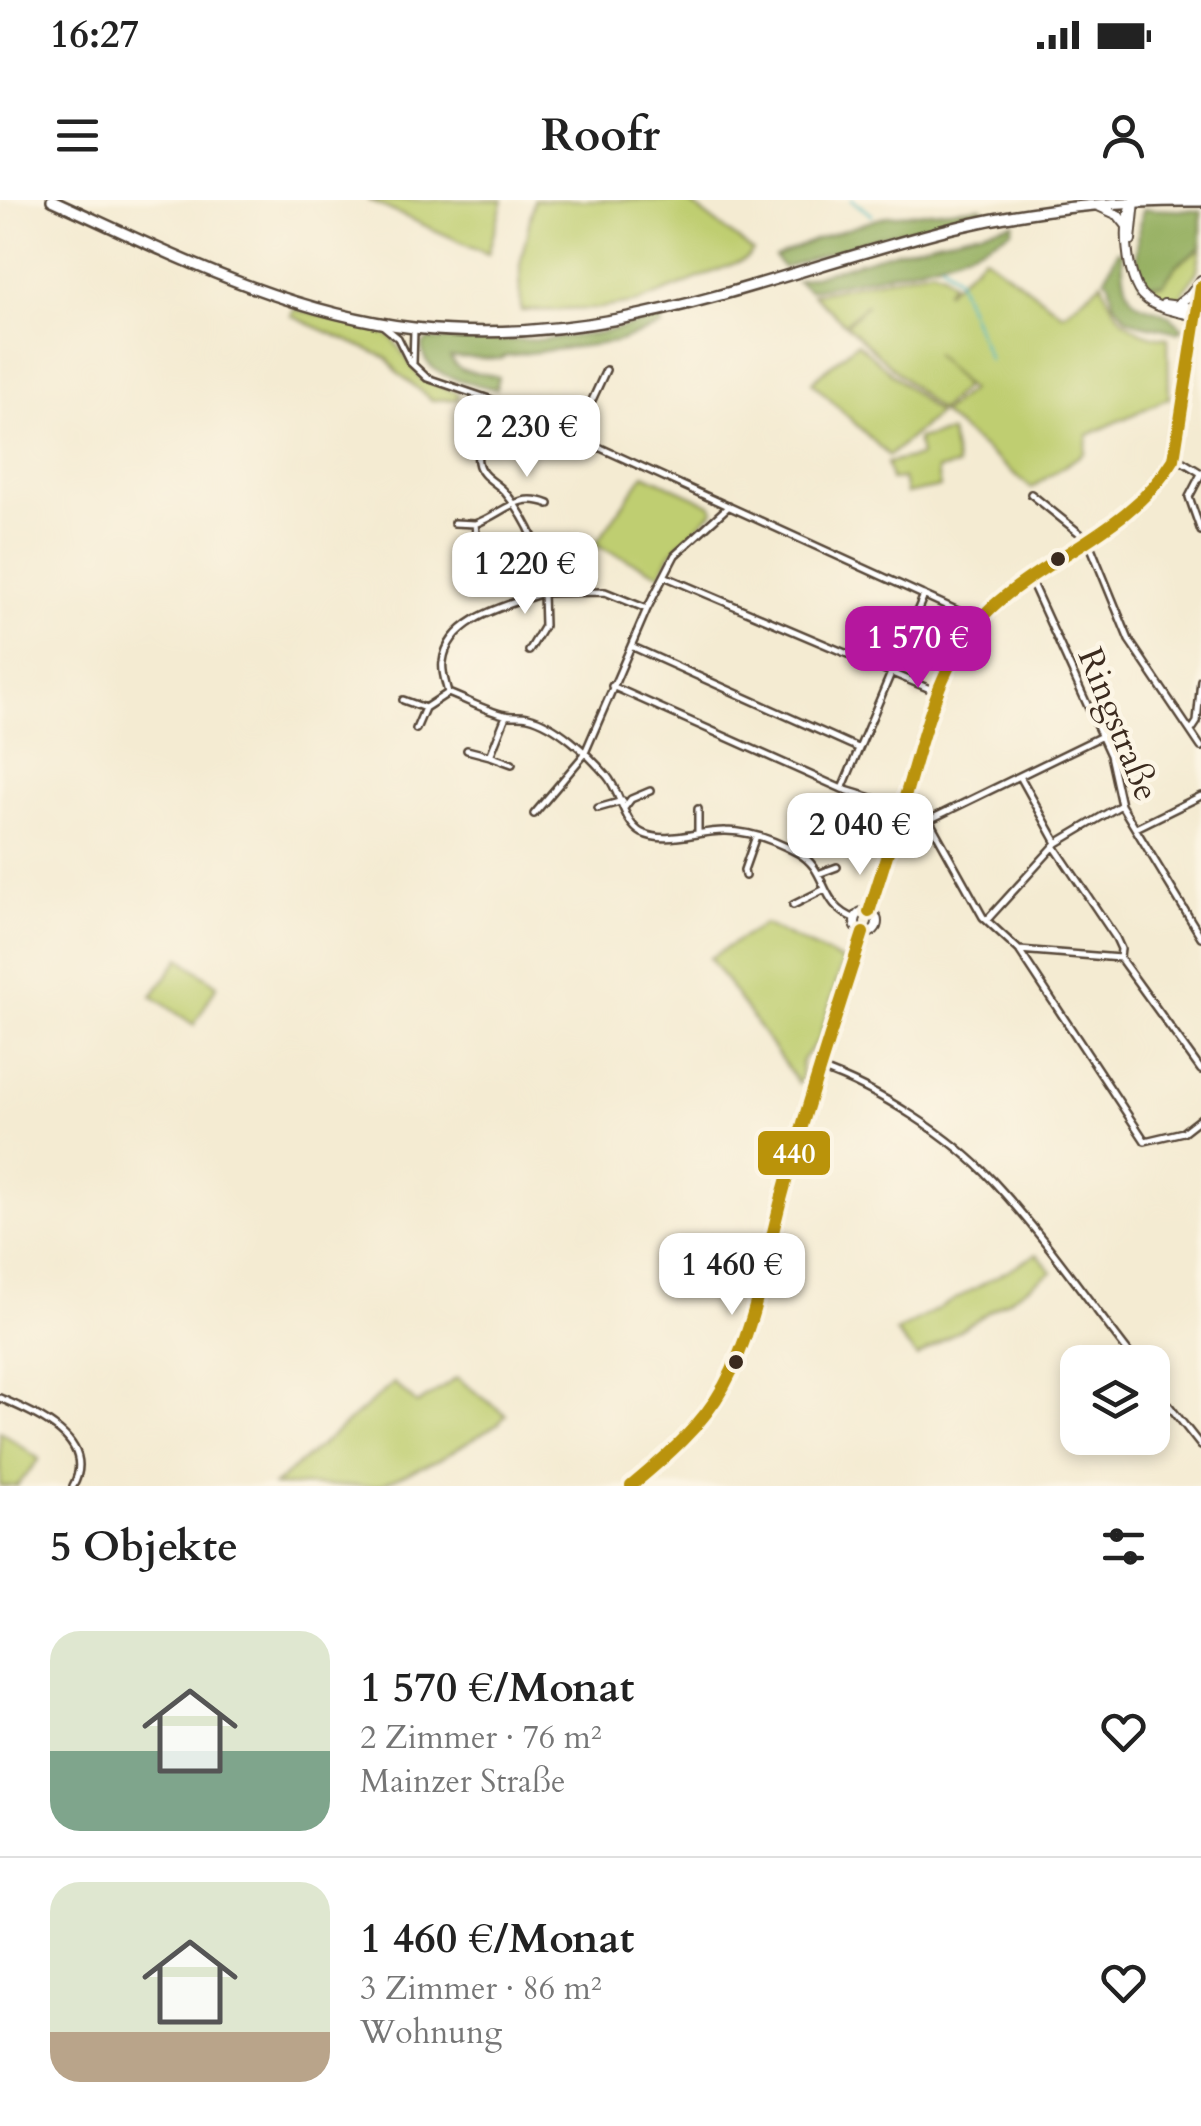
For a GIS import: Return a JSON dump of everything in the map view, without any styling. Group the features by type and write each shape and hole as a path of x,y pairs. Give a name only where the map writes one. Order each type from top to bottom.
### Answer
{"main road":[{"path":"52,200 245,286 317,309 411,327 490,332 575,328 655,313 958,227 1092,204 1201,201"},
{"path":"1135,201 1128,208 1126,225 1135,285 1154,304 1195,316"},
{"path":"1130,250 1135,201"},
{"path":"1092,204 1118,216 1126,225"},
{"path":"1176,305 1201,284"},
{"path":"869,912 938,692 950,662 978,620 1029,576 1088,540 1146,498 1163,480 1174,457 1201,284"},
{"path":"1154,304 1189,308 1195,316"},
{"path":"869,912 875,916 876,924 870,932 863,932 857,928 856,919 860,913 869,912"},
{"path":"630,1486 702,1418 736,1362 863,932"}],"street":[{"path":"378,322 398,338 414,366 433,382 500,402 978,620"},
{"path":"405,349 411,327"},
{"path":"411,327 414,366"},
{"path":"575,437 606,370"},
{"path":"500,402 479,450 478,462 482,473 503,489 514,505 542,556 544,626 529,651"},
{"path":"1174,457 1201,473 1189,496 1201,531"},
{"path":"1031,494 1088,540 1130,640 1201,747"},
{"path":"454,522 475,524 514,505 520,498 532,497 549,504"},
{"path":"534,814 584,755 646,610 676,555 729,506"},
{"path":"475,524 480,571"},
{"path":"664,576 938,692"},
{"name":"Ringstraße","path":"1029,576 1110,755 1122,804 1201,937"},
{"path":"448,693 442,665 446,648 475,619 543,593 605,592 646,610"},
{"path":"842,789 924,595"},
{"path":"631,646 858,748"},
{"path":"1190,731 1197,722 1201,680"},
{"path":"612,686 842,789 929,820 1102,736"},
{"path":"416,729 425,708 448,693"},
{"path":"448,693 506,716 528,716 564,736 605,773 631,822 644,834 668,837 726,831 756,836 801,855 814,866 834,908 856,919"},
{"path":"403,700 425,708"},
{"path":"490,756 506,716"},
{"path":"467,750 512,764"},
{"path":"1021,778 1056,845 1116,938 1120,958 1201,1070"},
{"path":"598,808 624,804 650,791"},
{"path":"1135,829 1201,796"},
{"path":"986,920 1056,845 1122,804"},
{"path":"698,810 698,833"},
{"path":"929,820 986,920 1019,950 1145,1141 1184,1132 1201,1118"},
{"path":"745,876 756,836"},
{"path":"818,874 837,867"},
{"path":"793,905 824,889"},
{"path":"1019,950 1120,958"},
{"path":"820,1068 851,1081 906,1114 978,1167 1014,1206 1123,1345"},
{"path":"0,1398 59,1428 77,1460 78,1478 73,1486"},
{"path":"1170,1407 1201,1446"}],"green space":[{"path":"368,200 503,200 488,254"},
{"path":"534,200 686,200 753,251 746,259 639,302 595,309 521,311 520,265"},
{"path":"981,207 983,213 877,237 783,268 775,257 887,216"},
{"path":"1143,209 1201,211 1201,247 1178,264 1163,284 1141,284 1137,256"},
{"path":"1014,223 1012,230 989,243 914,268 809,290 797,281 900,250"},
{"path":"1201,247 1197,271 1180,297 1159,297 1141,284 1163,284 1178,264"},
{"path":"1118,251 1122,252 1124,276 1134,300 1172,318 1183,328 1178,332 1128,319 1113,302 1105,278"},
{"path":"984,256 1063,314 1102,282 1111,304 1125,321 1144,333 1168,338 1169,398 1088,435 1084,453 1031,488 941,413 970,390 934,353 965,387 939,411 846,325 867,304 845,324 812,294 933,269 952,283 946,292"},
{"path":"294,309 376,329 392,338 421,379 458,393 458,399 432,400 398,373 387,358 291,316"},
{"path":"660,319 662,326 616,342 501,359 450,357 459,368 498,377 496,389 439,372 424,357 422,346 427,340 536,340 594,334"},
{"path":"857,343 938,414 889,456 812,382"},
{"path":"950,432 957,466 937,470 940,487 906,494 903,478 891,480 887,463 920,456 917,439"},
{"path":"644,474 710,504 714,510 670,554 660,574 595,545"},
{"path":"764,924 843,961 819,1039 802,1060 798,1083 710,958"},
{"path":"180,958 217,985 194,1025 152,996"},
{"path":"1037,1254 1052,1272 917,1357 896,1332"},
{"path":"457,1378 506,1415 499,1423 440,1459 378,1486 274,1485 394,1383 417,1404"},
{"path":"0,1431 39,1459 17,1486 0,1486"}],"waterway":[{"path":"852,200 872,215"},
{"path":"942,263 957,278 989,360"}],"transit line":[{"name":"440","path":"869,912 931,711 961,645 991,608 1014,589 1136,505 1174,459 1201,287"},
{"name":"440","path":"631,1486 694,1428 715,1401 735,1364 752,1317 801,1130 863,933"}]}
